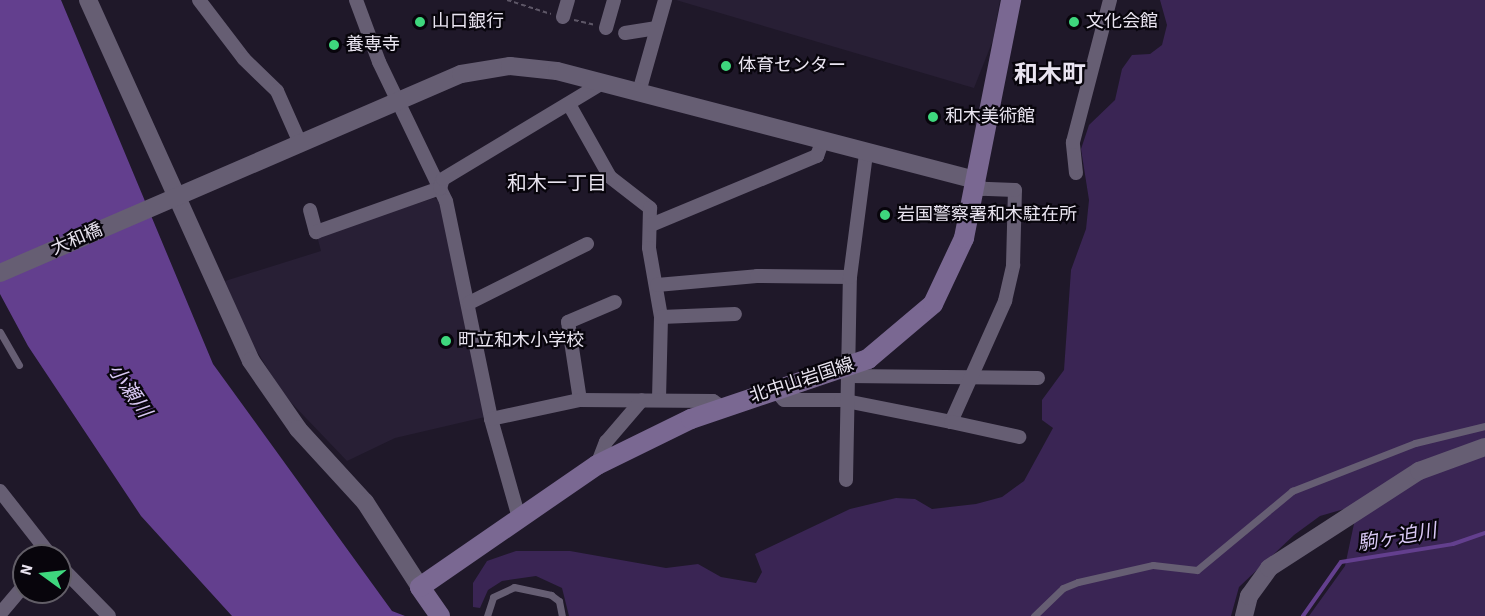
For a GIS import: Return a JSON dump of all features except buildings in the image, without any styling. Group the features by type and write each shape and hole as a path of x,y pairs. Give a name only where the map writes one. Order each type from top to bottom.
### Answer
{"main road":[{"name":"北中山岩国線","path":"420,587 597,465 722,407 848,371 894,342 933,304 964,238 1011,0"},
{"path":"420,587 440,616"}],"street":[{"path":"88,0 174,197 251,361 298,429 365,502 420,587"},
{"path":"199,0 277,91 300,143"},
{"path":"356,0 440,189 469,303 491,418 519,518"},
{"path":"563,17 568,0"},
{"path":"606,28 614,0"},
{"path":"639,92 665,0"},
{"path":"1076,173 1073,142 1110,0"},
{"path":"625,33 657,28"},
{"name":"大和橋","path":"0,273 461,74 510,66 639,92 866,154 976,180"},
{"path":"440,189 443,179 570,106 602,83"},
{"path":"570,106 610,177 650,208 661,316 659,400"},
{"path":"651,225 817,156 822,142"},
{"path":"846,480 850,277 866,154"},
{"path":"951,422 1005,301 1016,194 982,189 976,180"},
{"path":"310,210 316,232 440,189"},
{"path":"469,303 587,244"},
{"path":"657,285 756,276 850,277"},
{"path":"580,400 568,322 615,302"},
{"path":"661,316 735,314"},
{"path":"848,371 1038,378"},
{"path":"775,390 784,400 847,402 1019,437"},
{"path":"491,418 580,400 713,401 722,407"},
{"path":"597,465 606,442 642,400"},
{"path":"1244,616 1249,596 1269,568 1419,471 1485,447"},
{"path":"0,491 42,544"},
{"path":"72,578 109,616"},
{"path":"0,615 12,600"}],"lane":[{"path":"0,332 19,365"},
{"path":"1034,616 1063,588 1078,582 1153,566 1197,570 1292,491 1422,440 1485,426"},
{"path":"487,616 494,597 514,587 551,595 559,601 562,616"}],"shaded area":[{"path":"676,0 1000,0 993,40 974,88"},
{"path":"1160,0 1485,0 1485,616 1309,616 1345,566 1358,505 1320,516 1294,535 1239,587 1231,616 569,616 562,588 536,576 502,581 488,590 480,608 473,607 473,583 487,561 516,551 570,551 666,568 698,564 721,577 756,583 762,572 755,554 850,509 896,498 915,499 932,509 976,504 1002,497 1024,481 1053,428 1042,420 1042,400 1064,370 1071,270 1086,229 1089,200 1081,149 1089,125 1115,100 1122,69 1132,55 1150,54 1162,45 1167,25"},
{"path":"434,198 442,202 485,417 395,438 347,461 283,394 247,335 225,281 321,251 317,236"}],"water":[{"name":"小瀬川","path":"0,0 61,0 213,364 392,611 405,616 232,616 141,516 28,346 0,294"}],"waterway":[{"name":"駒ヶ迫川","path":"1303,616 1341,562 1453,544 1485,533"}],"place":[{"name":"山口銀行","path":"420,22"},
{"name":"文化会館","path":"1074,22"},
{"name":"養専寺","path":"334,45"},
{"name":"体育センター","path":"726,66"},
{"name":"和木美術館","path":"933,117"},
{"name":"岩国警察署和木駐在所","path":"885,215"},
{"name":"町立和木小学校","path":"446,341"}],"district":[{"name":"和木町","path":"1050,75"},
{"name":"和木一丁目","path":"557,184"}]}
